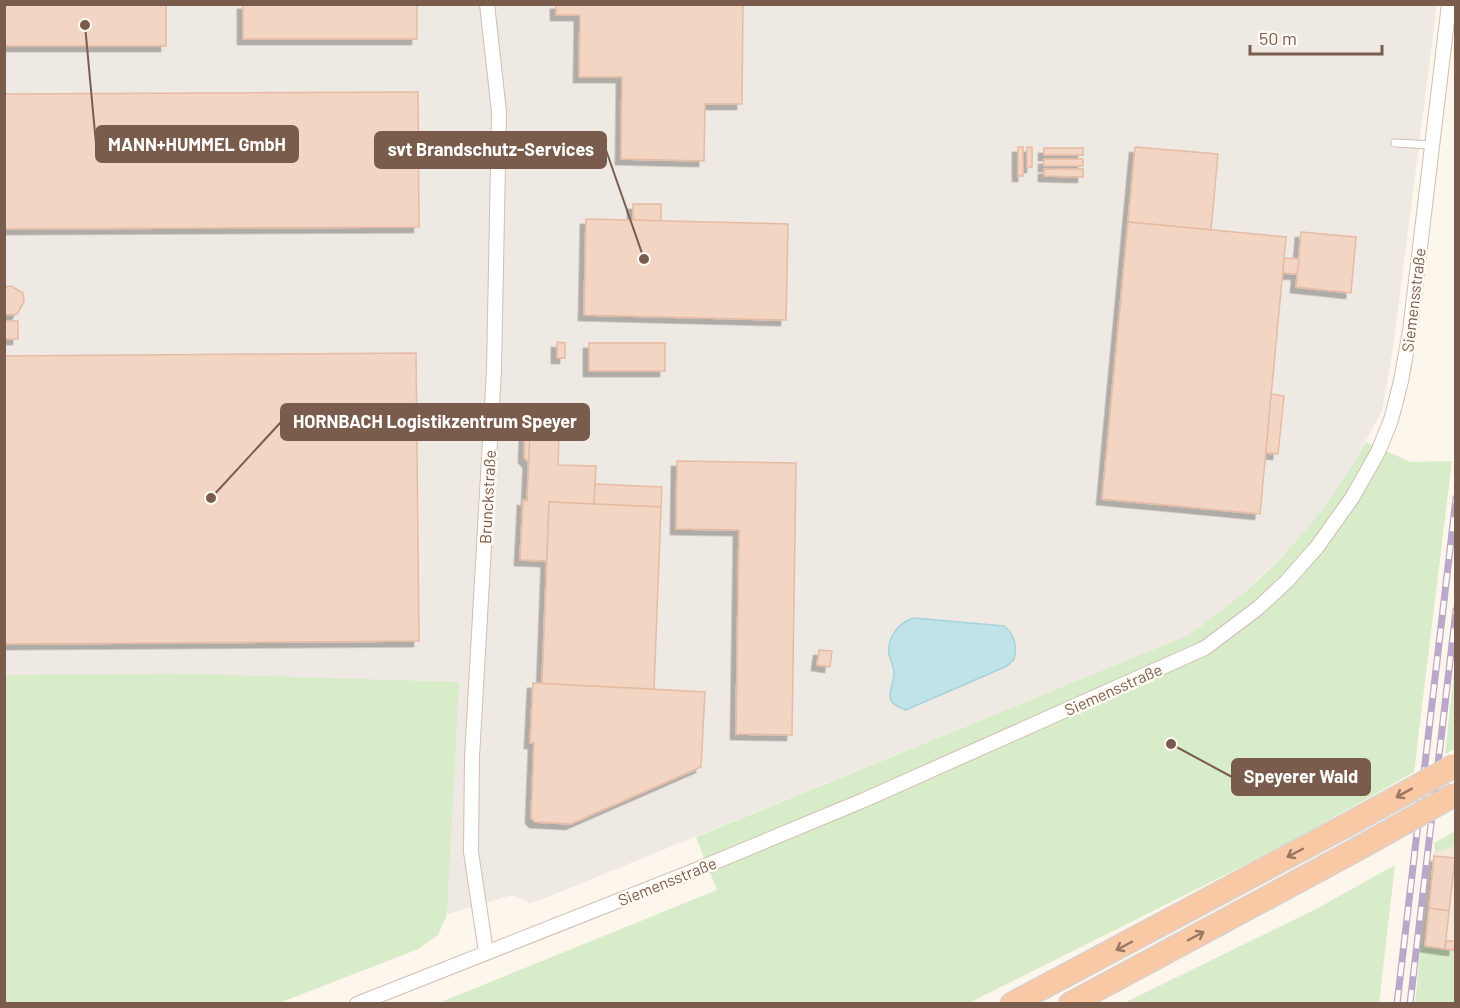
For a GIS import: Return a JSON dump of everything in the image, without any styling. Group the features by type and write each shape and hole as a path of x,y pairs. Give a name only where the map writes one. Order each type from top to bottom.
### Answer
{"highway":[{"path":"1012,1004 1455,765"},
{"path":"1070,1004 1455,794"}],"street":[{"name":"Brunckstraße","path":"486,952 471,852 472,757 494,358 499,112 488,4"},
{"name":"Siemensstraße","path":"357,1004 686,874 960,757 1205,648 1258,608 1287,581 1334,524 1367,473 1391,420 1410,331 1449,4"}],"lane":[{"path":"1395,143 1432,145"}],"shaded area":[{"path":"5,5 1437,5 1393,348 1382,411 1341,486 1300,539 1227,608 1186,636 538,901 529,903 513,895 447,914 438,935 418,949 279,1003 5,1004"},
{"path":"1455,846 1455,950 1421,946 1433,853"}],"green space":[{"path":"1366,442 1411,462 1452,461 1414,772 1283,846 969,1003 436,1004 717,890 696,837 1186,636 1241,595 1288,550 1329,500"},
{"path":"1455,662 1455,749 1445,754"},
{"path":"196,674 459,682 447,914 438,935 418,949 279,1003 5,1003 5,675"},
{"path":"1455,831 1455,846 1435,853 1434,843"},
{"path":"1395,865 1379,1003 1124,1003 1318,908"},
{"path":"1421,946 1455,950 1455,1003 1415,1004"}],"water":[{"path":"914,618 1004,626 1011,633 1014,641 1014,659 1007,666 906,710 898,707 893,703 890,695 894,673 889,654 890,642 895,631 903,623"}],"building":[{"path":"4,4 166,4 166,46 4,46"},
{"path":"243,4 417,4 417,39 243,39"},
{"path":"556,4 743,4 742,104 705,104 704,161 621,159 622,77 579,77 580,15 556,15"},
{"path":"418,92 419,227 4,229 4,94"},
{"path":"1018,147 1023,147 1023,176 1018,176"},
{"path":"1027,147 1032,147 1032,167 1027,167"},
{"path":"1135,147 1218,154 1211,230 1128,222"},
{"path":"1044,148 1083,148 1083,155 1044,155"},
{"path":"1044,159 1083,159 1083,166 1044,166"},
{"path":"1044,169 1083,169 1083,177 1044,176"},
{"path":"633,204 661,204 661,221 633,220"},
{"path":"586,219 788,224 786,320 584,315"},
{"path":"1128,222 1286,237 1260,514 1102,499"},
{"path":"1301,232 1356,237 1351,293 1296,287"},
{"path":"1284,258 1299,259 1297,274 1283,273"},
{"path":"11,286 23,293 24,302 17,314 8,315 4,314 4,287"},
{"path":"4,321 18,321 18,339 4,339"},
{"path":"557,342 565,343 565,358 557,358"},
{"path":"589,343 665,343 665,371 589,371"},
{"path":"416,353 419,641 4,644 4,356"},
{"path":"1271,394 1284,396 1278,454 1266,453"},
{"path":"525,431 545,432 548,436 530,435 529,463 524,457"},
{"path":"530,435 559,437 558,465 596,466 594,504 549,502 547,561 520,560 523,500 527,501"},
{"path":"677,461 796,463 792,735 736,734 739,530 676,529"},
{"path":"595,484 662,487 661,507 594,504"},
{"path":"549,502 661,507 654,689 542,684"},
{"path":"819,650 832,651 830,667 817,665"},
{"path":"533,683 705,692 701,767 571,824 535,822 531,818 534,743 530,743"},
{"path":"1434,856 1455,858 1449,911 1429,908"},
{"path":"1429,908 1449,911 1445,949 1425,946"},
{"path":"1446,941 1455,941 1454,950 1445,949"}],"railway":[{"path":"1397,1004 1456,498"},
{"path":"1410,1004 1456,610"}],"place":[{"name":"MANN+HUMMEL GmbH","path":"85,25"},
{"name":"svt Brandschutz-Services","path":"644,259"},
{"name":"HORNBACH Logistikzentrum Speyer","path":"211,498"},
{"name":"Speyerer Wald","path":"1171,744"}]}
